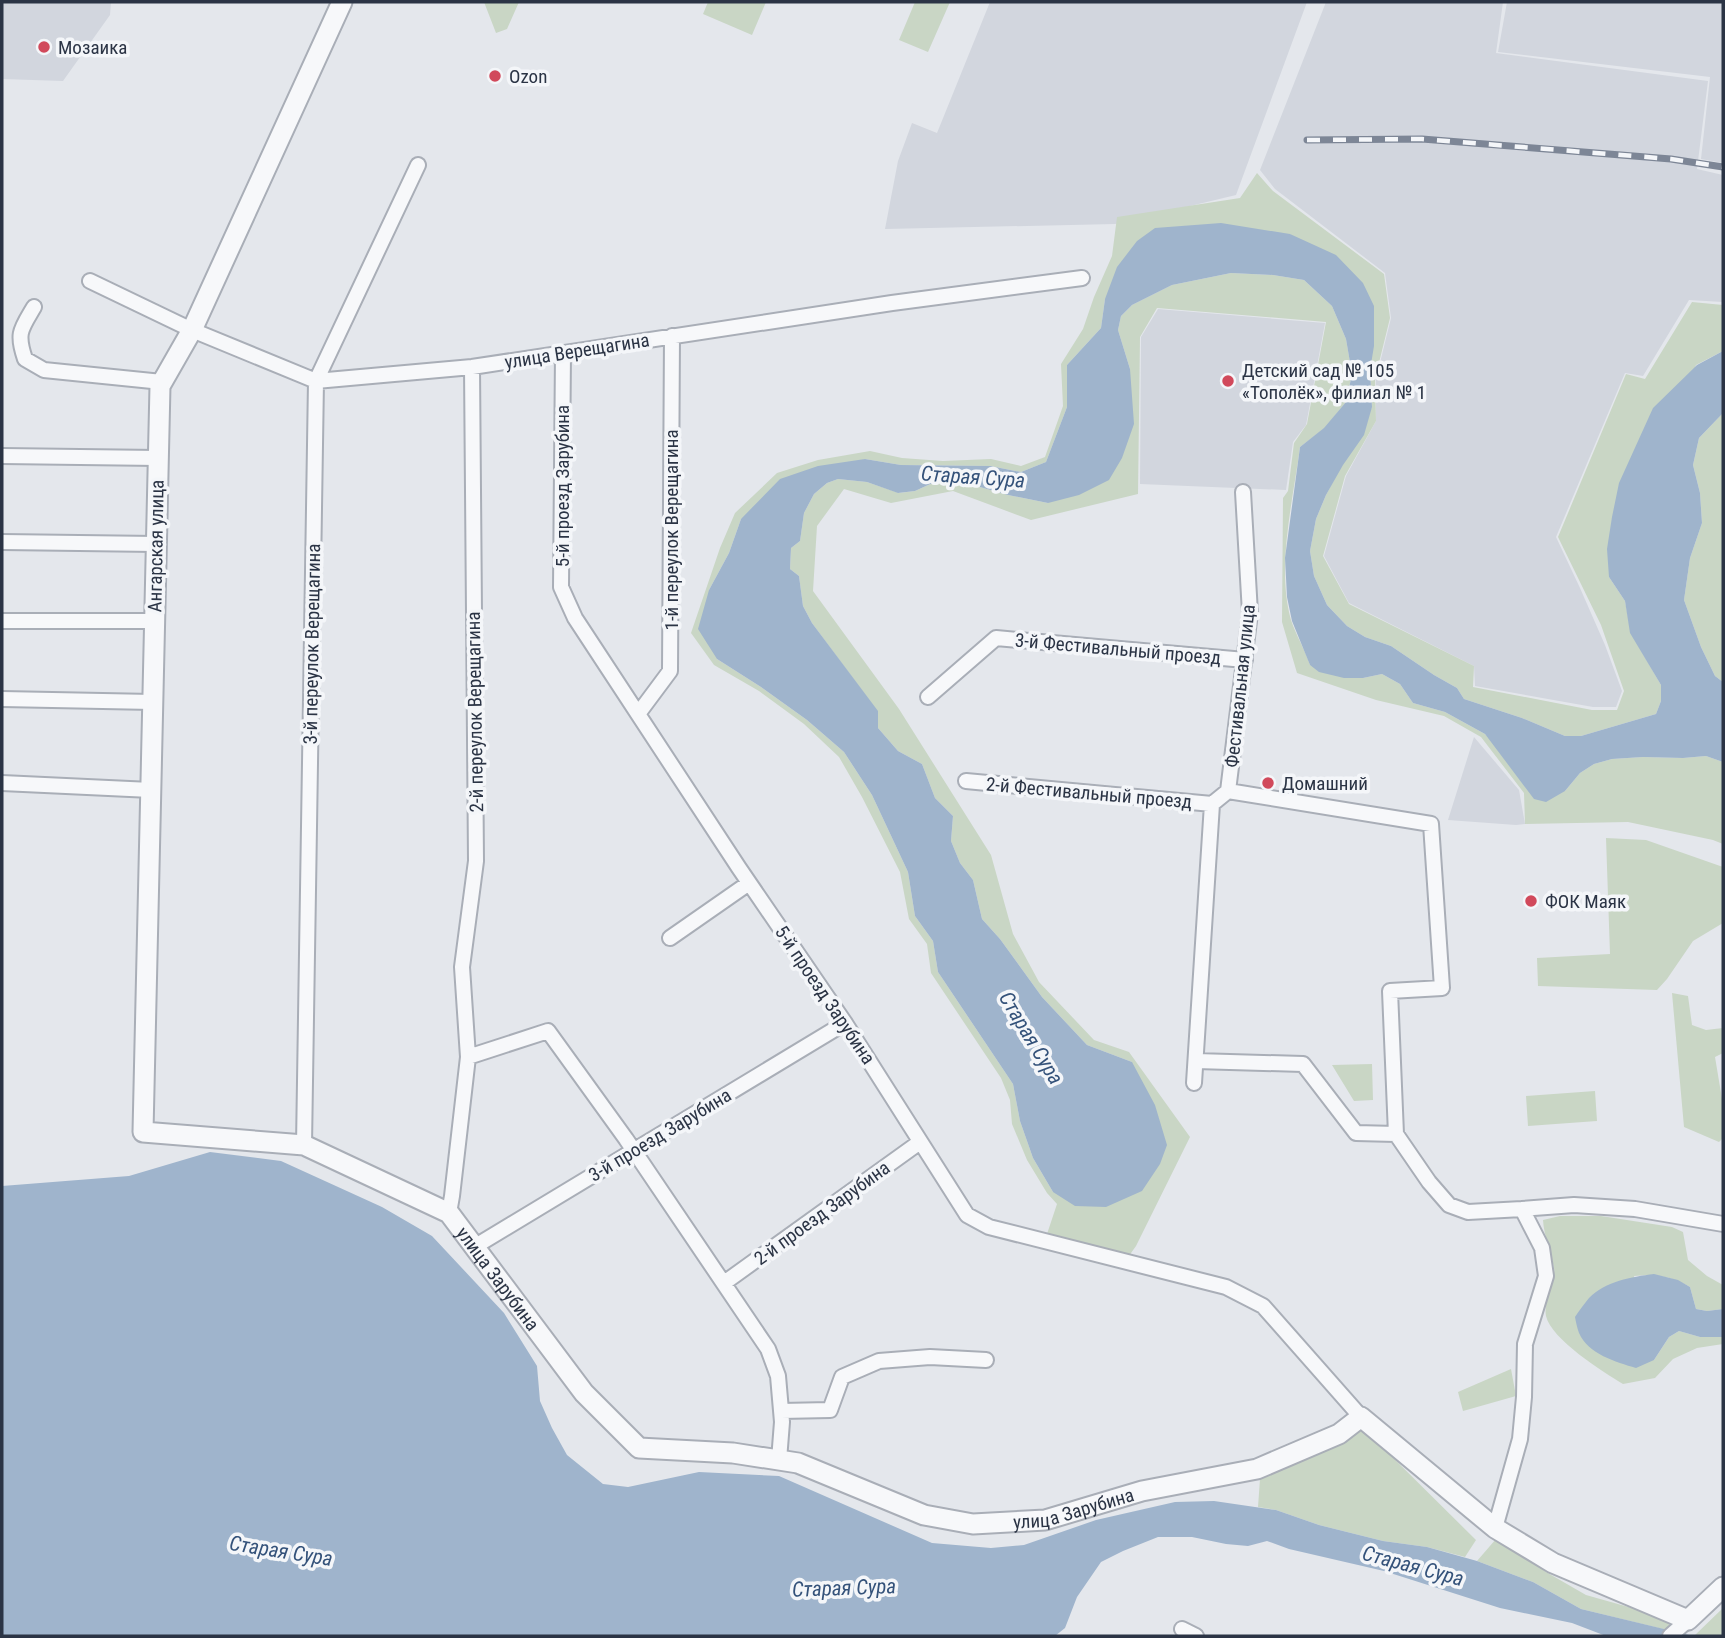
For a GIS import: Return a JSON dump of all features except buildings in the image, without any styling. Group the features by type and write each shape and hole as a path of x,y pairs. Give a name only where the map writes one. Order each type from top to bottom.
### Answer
{"street":[{"name":"Ангарская улица","path":"143,1132 160,386 192,330 342,2"},
{"name":"3-й переулок Верещагина","path":"304,1145 316,381 418,165"},
{"name":"улица Верещагина","path":"90,281 192,330 316,381 471,366 892,303 1082,278"},
{"path":"34,307 21,329 19,342 24,359 44,370 162,382"},
{"name":"1-й переулок Верещагина","path":"638,714 670,671 672,336"},
{"name":"5-й проезд Зарубина","path":"563,353 561,587 575,618 749,883 845,1023 967,1215 989,1227 1226,1287 1263,1306 1361,1418"},
{"name":"2-й переулок Верещагина","path":"449,1213 468,1057 462,967 476,861 471,366"},
{"path":"2,456 158,458"},
{"name":"Фестивальная улица","path":"1212,804 1228,791 1250,613 1243,492"},
{"path":"2,542 156,544"},
{"path":"2,621 154,621"},
{"name":"3-й Фестивальный проезд","path":"928,697 996,638 1245,660"},
{"path":"2,699 153,702"},
{"name":"2-й Фестивальный проезд","path":"966,781 1212,804"},
{"path":"2,783 150,790"},
{"path":"1228,791 1432,824 1442,988 1390,991 1396,1134 1429,1182 1449,1205 1468,1212 1574,1205 1635,1209 1723,1224"},
{"path":"1194,1083 1212,804"},
{"path":"670,938 749,883"},
{"name":"3-й проезд Зарубина","path":"474,1247 845,1023"},
{"path":"468,1057 548,1031 635,1150 768,1349 778,1376 782,1422 779,1460"},
{"path":"1196,1062 1303,1064 1356,1133 1396,1134"},
{"name":"улица Зарубина","path":"143,1132 304,1145 449,1213 584,1393 639,1448 733,1453 798,1463 924,1515 973,1524 1045,1520 1142,1491 1257,1469 1339,1434 1361,1418"},
{"name":"2-й проезд Зарубина","path":"724,1283 920,1142"},
{"path":"1495,1528 1520,1439 1525,1344 1546,1276 1542,1248 1522,1209"},
{"path":"781,1410 830,1410 842,1377 879,1361 930,1357 986,1360"},
{"path":"1361,1418 1495,1528 1553,1563 1688,1620"},
{"path":"1670,1636 1723,1587"},
{"path":"1182,1629 1196,1636"}],"shaded area":[{"name":"Мозаика","path":"2,2 111,2 110,15 63,81 2,79"},
{"path":"990,2 1307,2 1236,195 1115,224 885,229 898,161 912,123 937,133"},
{"path":"1326,2 1503,2 1496,53 1708,81 1697,169 1723,175 1723,302 1689,300 1643,376 1625,373 1556,537 1605,645 1622,691 1616,707 1593,707 1475,686 1474,666 1349,603 1324,556 1346,476 1376,421 1376,379 1391,318 1385,273 1275,189 1260,170"},
{"path":"1507,2 1723,2 1723,163 1701,159 1710,77 1498,52"},
{"name":"Детский сад № 105 «Тополёк», филиал № 1","path":"1158,309 1325,323 1306,425 1293,442 1286,490 1140,484 1141,337"},
{"path":"1474,737 1519,790 1525,824 1448,820"}],"green space":[{"path":"484,2 519,2 507,29 496,33"},
{"path":"708,2 766,2 752,35 703,14"},
{"path":"915,2 950,2 928,52 899,40"},
{"path":"1257,173 1273,191 1384,274 1390,318 1375,379 1376,421 1345,476 1323,556 1349,604 1474,666 1473,687 1592,710 1617,710 1624,691 1601,625 1558,537 1626,374 1645,379 1692,302 1723,305 1723,351 1696,365 1609,577 1625,601 1631,633 1661,685 1661,701 1656,714 1581,736 1565,736 1522,718 1464,699 1457,688 1391,646 1365,637 1347,626 1327,605 1314,576 1310,551 1316,519 1326,495 1372,407 1370,370 1290,234 1105,299 1101,328 1067,365 1067,407 1046,462 1021,472 990,466 901,465 865,459 741,519 729,553 709,590 717,659 807,720 844,752 872,795 908,872 915,916 933,941 938,972 1013,1084 1020,1121 1033,1158 1053,1192 1132,1062 1087,1045 1042,997 982,919 973,880 960,863 951,841 953,816 935,798 922,764 898,751 878,728 877,711 812,623 803,606 799,576 790,569 791,548 800,541 804,513 814,494 827,483 838,479 867,482 899,493 915,491 939,480 973,485 1048,503 1130,369 1118,330 1121,316 1132,305 1172,285 1231,273 1304,280 1332,306 1346,339 1352,374 1346,402 1325,428 1300,447 1285,556 1287,600 1291,620 1310,665 1363,678 1382,674 1400,684 1413,703 1445,712 1485,734 1496,746 1565,791 1580,773 1594,764 1612,759 1706,756 1723,762 1723,844 1628,822 1525,824 1524,793 1481,737 1444,716 1376,700 1297,673 1282,622 1283,498 1288,491 1294,443 1307,424 1326,322 1157,308 1140,337 1138,494 1031,520 953,491 891,503 844,489 817,526 813,591 899,709 991,855 1013,934 1039,982 1094,1040 1129,1052 1190,1137 1136,1246 1126,1260 1046,1237 1057,1204 1027,1160 1012,1124 1010,1100 1001,1078 931,973 927,944 909,919 900,872 839,757 804,724 759,691 714,665 691,633 735,513 777,473 818,460 870,451 902,458 943,461 991,459 1021,466 1045,457 1063,406 1061,364 1083,329 1112,256 1117,217 1240,198"},
{"path":"1723,413 1723,682 1715,676 1701,647 1684,600 1690,558 1702,523 1700,493 1693,465 1699,438"},
{"path":"1606,838 1646,840 1723,867 1723,923 1693,941 1657,990 1538,986 1537,958 1610,954"},
{"path":"1672,993 1688,996 1692,1025 1706,1030 1723,1028 1723,1053 1715,1057 1723,1105 1723,1138 1719,1142 1684,1127"},
{"path":"1372,1064 1373,1100 1354,1101 1332,1065"},
{"path":"1595,1091 1597,1121 1528,1126 1526,1096"},
{"path":"1560,1216 1601,1216 1672,1227 1683,1232 1688,1260 1723,1285 1723,1309 1696,1309 1690,1287 1676,1280 1634,1276 1654,1360 1669,1337 1679,1331 1700,1337 1723,1337 1723,1344 1697,1348 1673,1359 1655,1378 1623,1384 1579,1354 1557,1335 1546,1316 1546,1303 1554,1268 1543,1220"},
{"path":"1511,1369 1516,1396 1463,1411 1458,1392"},
{"path":"1357,1431 1367,1432 1476,1540 1465,1557 1427,1547 1383,1541 1258,1507 1260,1479 1336,1438"},
{"path":"1496,1539 1518,1550 1546,1572 1586,1595 1671,1619 1667,1630 1581,1609 1533,1582 1477,1561"},
{"path":"1723,1608 1723,1636 1694,1636"}],"water":[{"name":"Старая Сура","path":"1221,223 1290,234 1336,255 1363,283 1374,306 1374,346 1370,370 1372,407 1364,435 1326,495 1316,519 1310,551 1314,576 1327,605 1347,626 1365,637 1391,646 1457,688 1464,699 1522,718 1565,736 1581,736 1656,714 1661,701 1661,685 1630,633 1625,601 1609,577 1607,549 1612,517 1619,483 1653,408 1697,365 1723,351 1723,413 1699,438 1693,465 1700,493 1702,523 1690,558 1684,600 1701,647 1715,676 1723,682 1723,762 1706,756 1612,759 1594,764 1580,773 1565,791 1546,802 1534,799 1485,734 1445,712 1413,703 1400,684 1382,674 1344,678 1319,672 1310,665 1292,621 1287,597 1285,558 1300,447 1324,428 1346,402 1352,374 1346,339 1332,306 1304,280 1231,273 1172,285 1132,305 1121,316 1118,330 1130,369 1134,424 1122,458 1109,480 1079,495 1048,503 973,485 939,480 915,491 898,493 867,482 838,479 827,483 814,494 804,513 800,541 791,548 790,569 799,576 803,606 812,623 878,711 878,728 898,751 922,764 935,798 953,816 951,841 960,863 973,880 982,919 1042,997 1087,1045 1132,1062 1155,1105 1167,1145 1160,1164 1142,1191 1106,1207 1075,1206 1053,1192 1033,1158 1020,1121 1013,1084 938,972 933,941 915,916 908,872 872,795 844,752 807,720 717,659 698,629 709,590 729,553 741,519 780,479 818,466 865,459 901,465 990,466 1021,472 1046,462 1067,407 1067,365 1101,328 1105,299 1117,267 1137,241 1155,228"},
{"name":"Старая Сура","path":"210,1152 281,1161 382,1207 432,1236 504,1313 537,1366 540,1401 567,1455 603,1484 628,1487 699,1472 779,1476 932,1543 991,1548 1024,1545 1096,1520 1175,1502 1214,1501 1276,1510 1319,1525 1383,1541 1427,1547 1477,1561 1533,1582 1581,1609 1693,1636 1606,1636 1572,1623 1500,1608 1384,1571 1289,1549 1267,1541 1248,1546 1192,1537 1158,1537 1101,1562 1077,1597 1065,1628 1055,1636 2,1636 2,1186 129,1176"},
{"path":"1654,1274 1678,1280 1690,1287 1696,1309 1723,1309 1723,1337 1700,1337 1679,1331 1669,1337 1654,1360 1636,1368 1596,1352 1583,1340 1575,1317 1589,1298 1611,1284"}],"railway":[{"path":"1307,140 1422,139 1671,159 1723,167"}],"place":[{"name":"Мозаика","path":"44,47"},
{"name":"Ozon","path":"495,76"},
{"name":"Детский сад № 105 «Тополёк», филиал № 1","path":"1228,381"},
{"name":"Домашний","path":"1268,783"},
{"name":"ФОК Маяк","path":"1531,901"}]}
